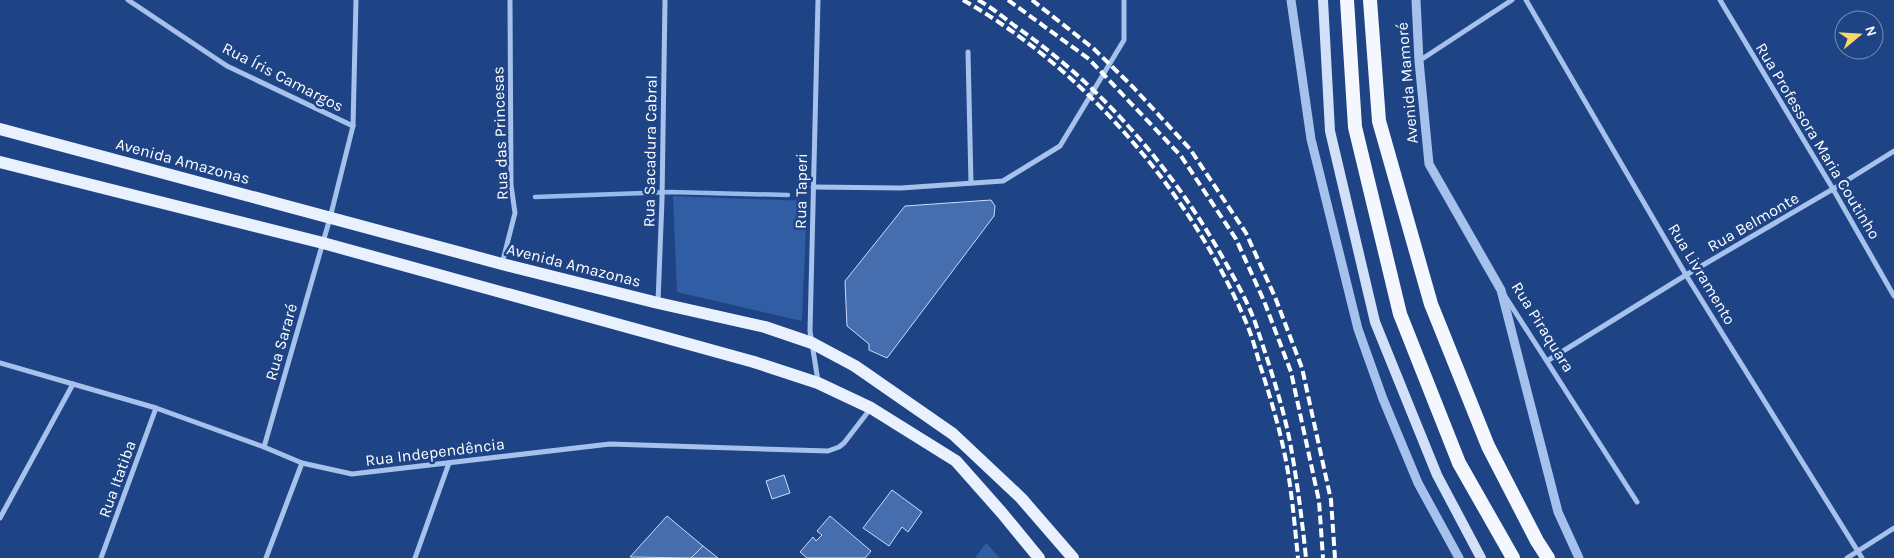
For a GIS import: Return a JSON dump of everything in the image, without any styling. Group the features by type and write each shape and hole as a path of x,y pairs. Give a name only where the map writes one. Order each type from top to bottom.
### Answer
{"highway":[{"path":"1347,0 1355,127 1400,314 1459,464 1513,558"},
{"path":"1370,0 1379,121 1431,304 1488,446 1537,541 1548,558"}],"main road":[{"path":"1323,0 1330,131 1375,322 1437,475 1481,558"},
{"name":"Avenida Amazonas","path":"0,130 502,264 658,303 765,327 812,343 855,366 953,434 1021,498 1073,558"},
{"path":"0,162 323,243 754,362 818,383 871,408 956,461 1039,558"}],"street":[{"name":"Rua Íris Camargos","path":"128,0 227,66 353,126"},
{"name":"Rua Sararé","path":"264,447 330,218 353,126 356,0"},
{"name":"Rua das Princesas","path":"502,264 515,213 511,185 510,0"},
{"name":"Rua Sacadura Cabral","path":"658,303 662,200 665,0"},
{"name":"Rua Taperi","path":"818,0 810,326 818,383"},
{"path":"813,187 902,188 1003,181 1060,146 1124,40 1124,0"},
{"path":"1291,0 1311,139 1358,329 1383,399 1418,483 1459,558"},
{"name":"Avenida Mamoré","path":"1416,0 1419,61 1430,164"},
{"path":"1419,61 1512,0"},
{"name":"Rua Livramento","path":"1526,0 1686,275 1862,558"},
{"name":"Rua Professora Maria Coutinho","path":"1720,0 1833,189 1894,296"},
{"path":"968,52 971,183"},
{"name":"Rua Belmonte","path":"1546,361 1894,151"},
{"name":"Rua Piraquara","path":"1430,164 1502,290 1637,502"},
{"path":"1502,290 1558,512 1579,558"},
{"name":"Rua Independência","path":"0,363 156,408 302,462 352,474 610,444 828,451 844,443 871,408"},
{"path":"0,518 73,384"},
{"name":"Rua Itatiba","path":"101,558 156,408"},
{"path":"266,558 302,462"},
{"path":"415,558 449,463"},
{"path":"1847,558 1894,528"}],"shaded area":[{"path":"673,196 807,201 802,321 677,292"},
{"path":"986,543 1000,558 975,558"}],"building":[{"path":"991,200 995,206 994,216 887,358 869,350 869,344 847,326 845,281 905,206"},
{"path":"784,475 790,493 772,499 766,481"},
{"path":"892,490 922,512 908,532 902,527 889,546 863,528"},
{"path":"667,516 703,546 692,558 630,557"},
{"path":"830,516 871,551 865,558 807,558 800,552 813,537 816,541 822,535 817,531"},
{"path":"703,546 718,558 691,558"}],"waterway":[{"path":"535,197 671,192 788,195"}],"railway":[{"path":"963,0 1008,29 1051,62 1092,99 1130,139 1165,182 1196,227 1223,274 1246,322 1254,344 1275,413 1285,456 1298,558"},
{"path":"978,0 1046,49 1103,99 1154,156 1199,218 1219,251 1255,322 1279,397 1293,456 1306,558"},
{"path":"1008,0 1089,59 1181,156 1236,239 1264,301 1291,372 1319,501 1323,558"},
{"path":"1032,0 1094,49 1133,87 1190,149 1246,233 1275,297 1302,368 1331,500 1335,558"}]}
